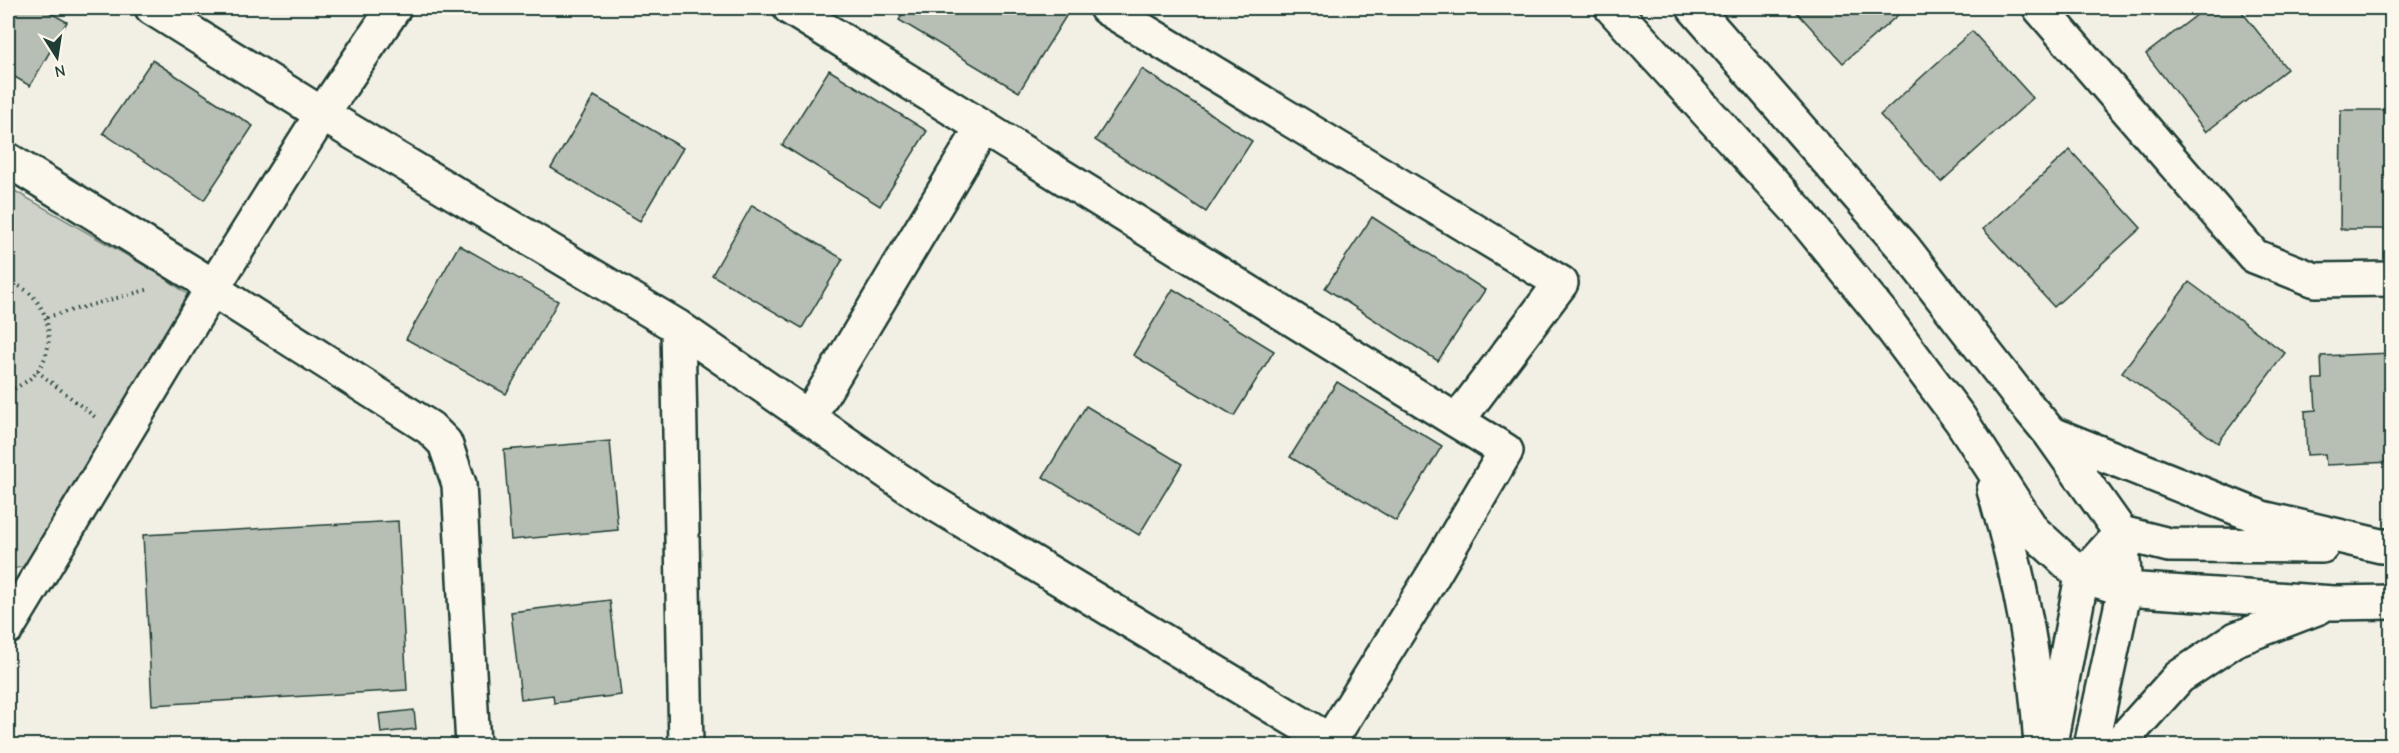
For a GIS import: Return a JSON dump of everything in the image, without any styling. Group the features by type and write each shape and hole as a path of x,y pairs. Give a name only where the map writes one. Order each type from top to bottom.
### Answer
{"street":[{"path":"152,8 322,114 678,327 922,496 1330,743 1432,578 1506,451 790,8"},
{"path":"8,627 17,591 122,438 204,283 394,8"},
{"path":"1106,8 1561,283 1457,421"},
{"path":"1612,8 1797,210 1880,312 1960,419 2033,531 2082,576 2125,589 2334,603 2391,602"},
{"path":"1694,8 1904,247 2050,433 2121,533 2125,589 2091,746"},
{"path":"2040,8 2254,256 2315,280 2391,279"},
{"path":"809,417 982,128"},
{"path":"8,160 430,428 445,443 459,484 473,746"},
{"path":"678,327 686,746"},
{"path":"2050,433 2262,518 2386,546"},
{"path":"1985,456 2005,526 2029,632 2039,707 2041,746"},
{"path":"2121,533 2169,545 2386,546"},
{"path":"2049,746 2082,576 2121,533"},
{"path":"2117,746 2179,677 2236,639 2304,612 2334,603"}],"path":[{"path":"8,282 16,284 35,298 46,317 50,339 44,361 31,379 8,391"},
{"path":"46,317 204,283"},
{"path":"37,371 122,438"}],"shaded area":[{"path":"8,187 161,275 195,300 35,564 13,569 8,565"}],"building":[{"path":"8,8 42,8 67,22 30,86 8,73"},
{"path":"907,8 1071,8 1019,92 899,20"},
{"path":"1793,8 1906,8 1843,63"},
{"path":"2206,8 2239,8 2287,69 2206,132 2146,54"},
{"path":"1972,31 2033,98 1941,182 1880,115"},
{"path":"152,60 253,126 204,200 103,133"},
{"path":"1142,69 1252,141 1206,212 1095,140"},
{"path":"829,70 927,131 880,206 782,145"},
{"path":"594,96 683,148 640,221 551,168"},
{"path":"2341,110 2392,110 2392,229 2340,229"},
{"path":"2070,150 2141,228 2054,307 1983,229"},
{"path":"752,205 843,259 802,328 712,275"},
{"path":"1372,217 1485,290 1438,361 1325,288"},
{"path":"459,245 558,301 506,394 406,339"},
{"path":"2189,282 2285,353 2218,443 2122,372"},
{"path":"1173,289 1274,351 1234,416 1133,355"},
{"path":"2392,353 2392,462 2326,465 2325,454 2307,455 2305,411 2316,410 2314,379 2322,379 2321,356"},
{"path":"1337,382 1442,446 1396,521 1290,457"},
{"path":"1086,406 1182,464 1139,535 1043,477"},
{"path":"610,441 618,530 511,540 504,450"},
{"path":"398,521 407,690 152,705 143,535"},
{"path":"610,600 621,695 554,703 553,695 521,699 511,612"},
{"path":"414,710 416,729 381,733 379,714"}]}
